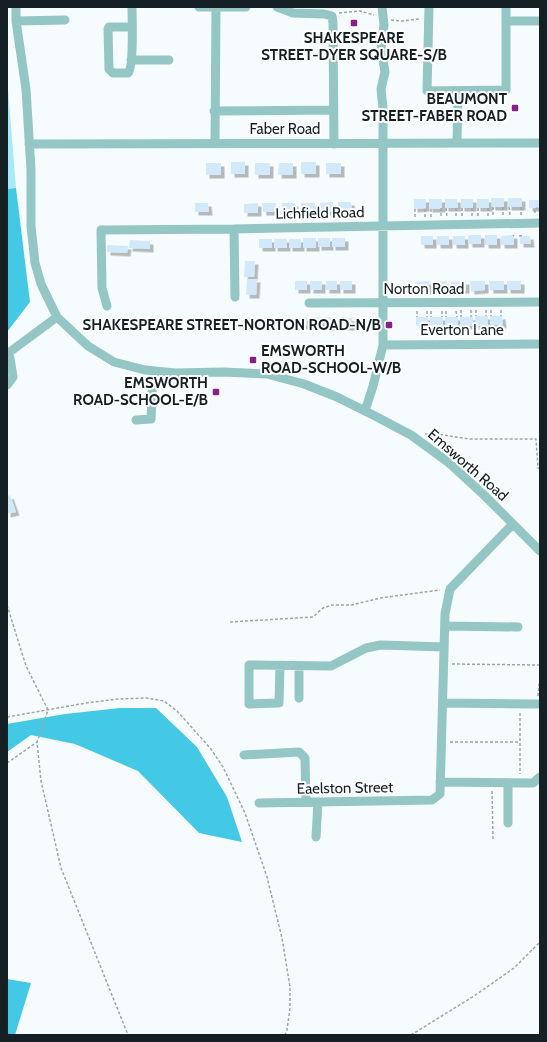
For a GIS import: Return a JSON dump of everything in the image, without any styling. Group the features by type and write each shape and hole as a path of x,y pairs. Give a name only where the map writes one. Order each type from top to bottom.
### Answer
{"street":[{"path":"7,385 13,377 8,353 57,317 41,284 35,263 31,226 26,89 16,20 16,7"},
{"path":"132,7 132,27 132,42 131,69 128,74 113,73 109,69 108,29 109,27 132,27"},
{"path":"200,7 246,7"},
{"path":"277,7 293,14 324,14 332,16 334,144"},
{"path":"364,410 373,386 383,345 383,109 381,89 385,72 381,49 384,25 382,7"},
{"path":"429,7 427,91 506,90 506,7"},
{"path":"215,143 214,111 216,8"},
{"path":"16,20 65,20"},
{"path":"506,21 540,21"},
{"path":"131,60 169,60"},
{"path":"457,143 458,91"},
{"path":"214,111 333,110"},
{"name":"Faber Road","path":"29,144 540,143"},
{"name":"Lichfield Road","path":"107,306 102,288 101,230 540,223"},
{"path":"234,229 235,297"},
{"name":"Norton Road","path":"309,303 540,302"},
{"name":"Emsworth Road","path":"57,317 88,346 114,362 153,371 267,374 304,384 364,410 411,435 448,462 540,551"},
{"name":"Everton Lane","path":"383,345 540,344"},
{"path":"136,420 151,419 153,371"},
{"path":"513,524 450,589 445,614 440,782 538,783"},
{"path":"445,626 518,627"},
{"path":"280,666 279,703 248,704 249,665 331,666 366,648 381,645 444,647"},
{"path":"298,666 299,698"},
{"path":"443,703 539,704"},
{"path":"244,755 299,752 302,754 305,761 306,802"},
{"name":"Eaelston Street","path":"259,803 432,800 440,794 440,782"},
{"path":"508,783 508,823"},
{"path":"316,837 318,802"}],"path":[{"path":"535,214 535,209 538,208"},
{"path":"519,236 524,235"},
{"path":"411,435 436,434 469,439 536,439 538,468 540,468"},
{"path":"230,622 313,617 323,608 332,605 352,605 380,598 450,589"},
{"path":"7,605 26,666 48,710 37,742 41,782 61,868 128,1035"},
{"path":"444,664 540,665"},
{"path":"539,704 540,684"},
{"path":"7,717 86,703 118,699 146,698 164,701 177,711 211,749 223,768 245,813 267,877 282,938 290,987 290,1008 285,1035"},
{"path":"520,704 520,783"},
{"path":"7,763 37,742"},
{"path":"442,742 520,742"},
{"path":"492,783 493,839"},
{"path":"411,1035 474,996 514,968 540,942"}],"shaded area":[{"path":"7,77 16,188 7,189"},
{"path":"16,188 30,302 7,332 7,189"},
{"path":"120,708 156,708 197,747 227,797 242,842 199,833 138,771 75,744 31,735 7,752 7,724 65,714"},
{"path":"7,979 31,983 15,1035 7,1035"}],"building":[{"path":"231,162 245,162 245,174 231,174"},
{"path":"301,162 316,162 316,174 301,174"},
{"path":"206,163 221,163 221,175 206,175"},
{"path":"255,163 270,163 270,175 255,175"},
{"path":"279,163 293,163 293,175 278,175"},
{"path":"326,163 341,163 341,174 326,174"},
{"path":"491,198 504,198 504,207 492,207"},
{"path":"508,198 522,198 522,207 508,207"},
{"path":"414,199 426,199 426,208 414,209"},
{"path":"429,199 442,199 442,209 429,209"},
{"path":"445,199 457,199 458,208 445,208"},
{"path":"461,199 473,199 473,208 461,208"},
{"path":"477,199 489,199 489,208 477,208"},
{"path":"529,200 539,200 539,208 529,208"},
{"path":"333,202 334,212 320,212 320,203"},
{"path":"338,202 351,202 352,211 338,212"},
{"path":"195,203 208,203 209,212 195,212"},
{"path":"258,203 258,213 244,213 244,204"},
{"path":"262,203 276,203 276,212 263,212"},
{"path":"282,203 295,203 295,212 282,212"},
{"path":"301,203 315,203 315,212 301,212"},
{"path":"468,235 481,235 481,244 469,244"},
{"path":"485,235 497,235 497,245 485,245"},
{"path":"514,235 514,245 501,245 501,236"},
{"path":"421,236 433,236 433,245 421,245"},
{"path":"437,236 449,236 449,245 437,245"},
{"path":"453,236 465,236 465,245 453,245"},
{"path":"520,236 530,236 531,244 520,244"},
{"path":"303,238 316,238 316,248 303,248"},
{"path":"318,238 330,238 330,247 318,247"},
{"path":"332,238 345,238 345,247 332,247"},
{"path":"259,239 272,239 272,248 259,248"},
{"path":"274,239 287,239 287,248 274,248"},
{"path":"289,239 301,239 301,248 289,248"},
{"path":"130,240 150,241 150,249 129,248"},
{"path":"107,245 128,246 127,253 107,252"},
{"path":"245,261 255,261 254,277 244,277"},
{"path":"247,279 257,279 256,295 246,295"},
{"path":"295,281 307,281 307,290 295,290"},
{"path":"310,281 322,281 322,290 310,290"},
{"path":"326,281 337,281 337,290 326,290"},
{"path":"340,281 352,281 352,290 340,290"},
{"path":"429,281 429,291 415,291 415,282"},
{"path":"447,281 447,291 432,291 432,282"},
{"path":"466,281 466,290 452,291 451,282"},
{"path":"470,281 485,281 485,290 471,291"},
{"path":"489,281 504,281 504,290 490,290"},
{"path":"507,281 521,281 521,290 507,290"},
{"path":"475,316 488,316 488,326 475,326"},
{"path":"490,316 502,316 503,325 490,325"},
{"path":"295,317 307,317 307,326 295,326"},
{"path":"310,317 322,317 322,326 310,327"},
{"path":"325,317 337,317 337,327 325,327"},
{"path":"340,317 352,318 352,327 340,327"},
{"path":"416,317 428,317 428,326 416,326"},
{"path":"430,317 443,317 443,326 430,326"},
{"path":"445,317 458,317 458,326 445,326"},
{"path":"460,317 473,317 473,326 460,326"},
{"path":"10,495 16,512 7,514 7,497"}],"place":[{"name":"SHAKESPEARE STREET-DYER SQUARE-S/B","path":"354,23"},
{"name":"BEAUMONT STREET-FABER ROAD","path":"515,108"},
{"name":"SHAKESPEARE STREET-NORTON ROAD-N/B","path":"389,325"},
{"name":"EMSWORTH ROAD-SCHOOL-W/B","path":"253,360"},
{"name":"EMSWORTH ROAD-SCHOOL-E/B","path":"216,392"}]}
